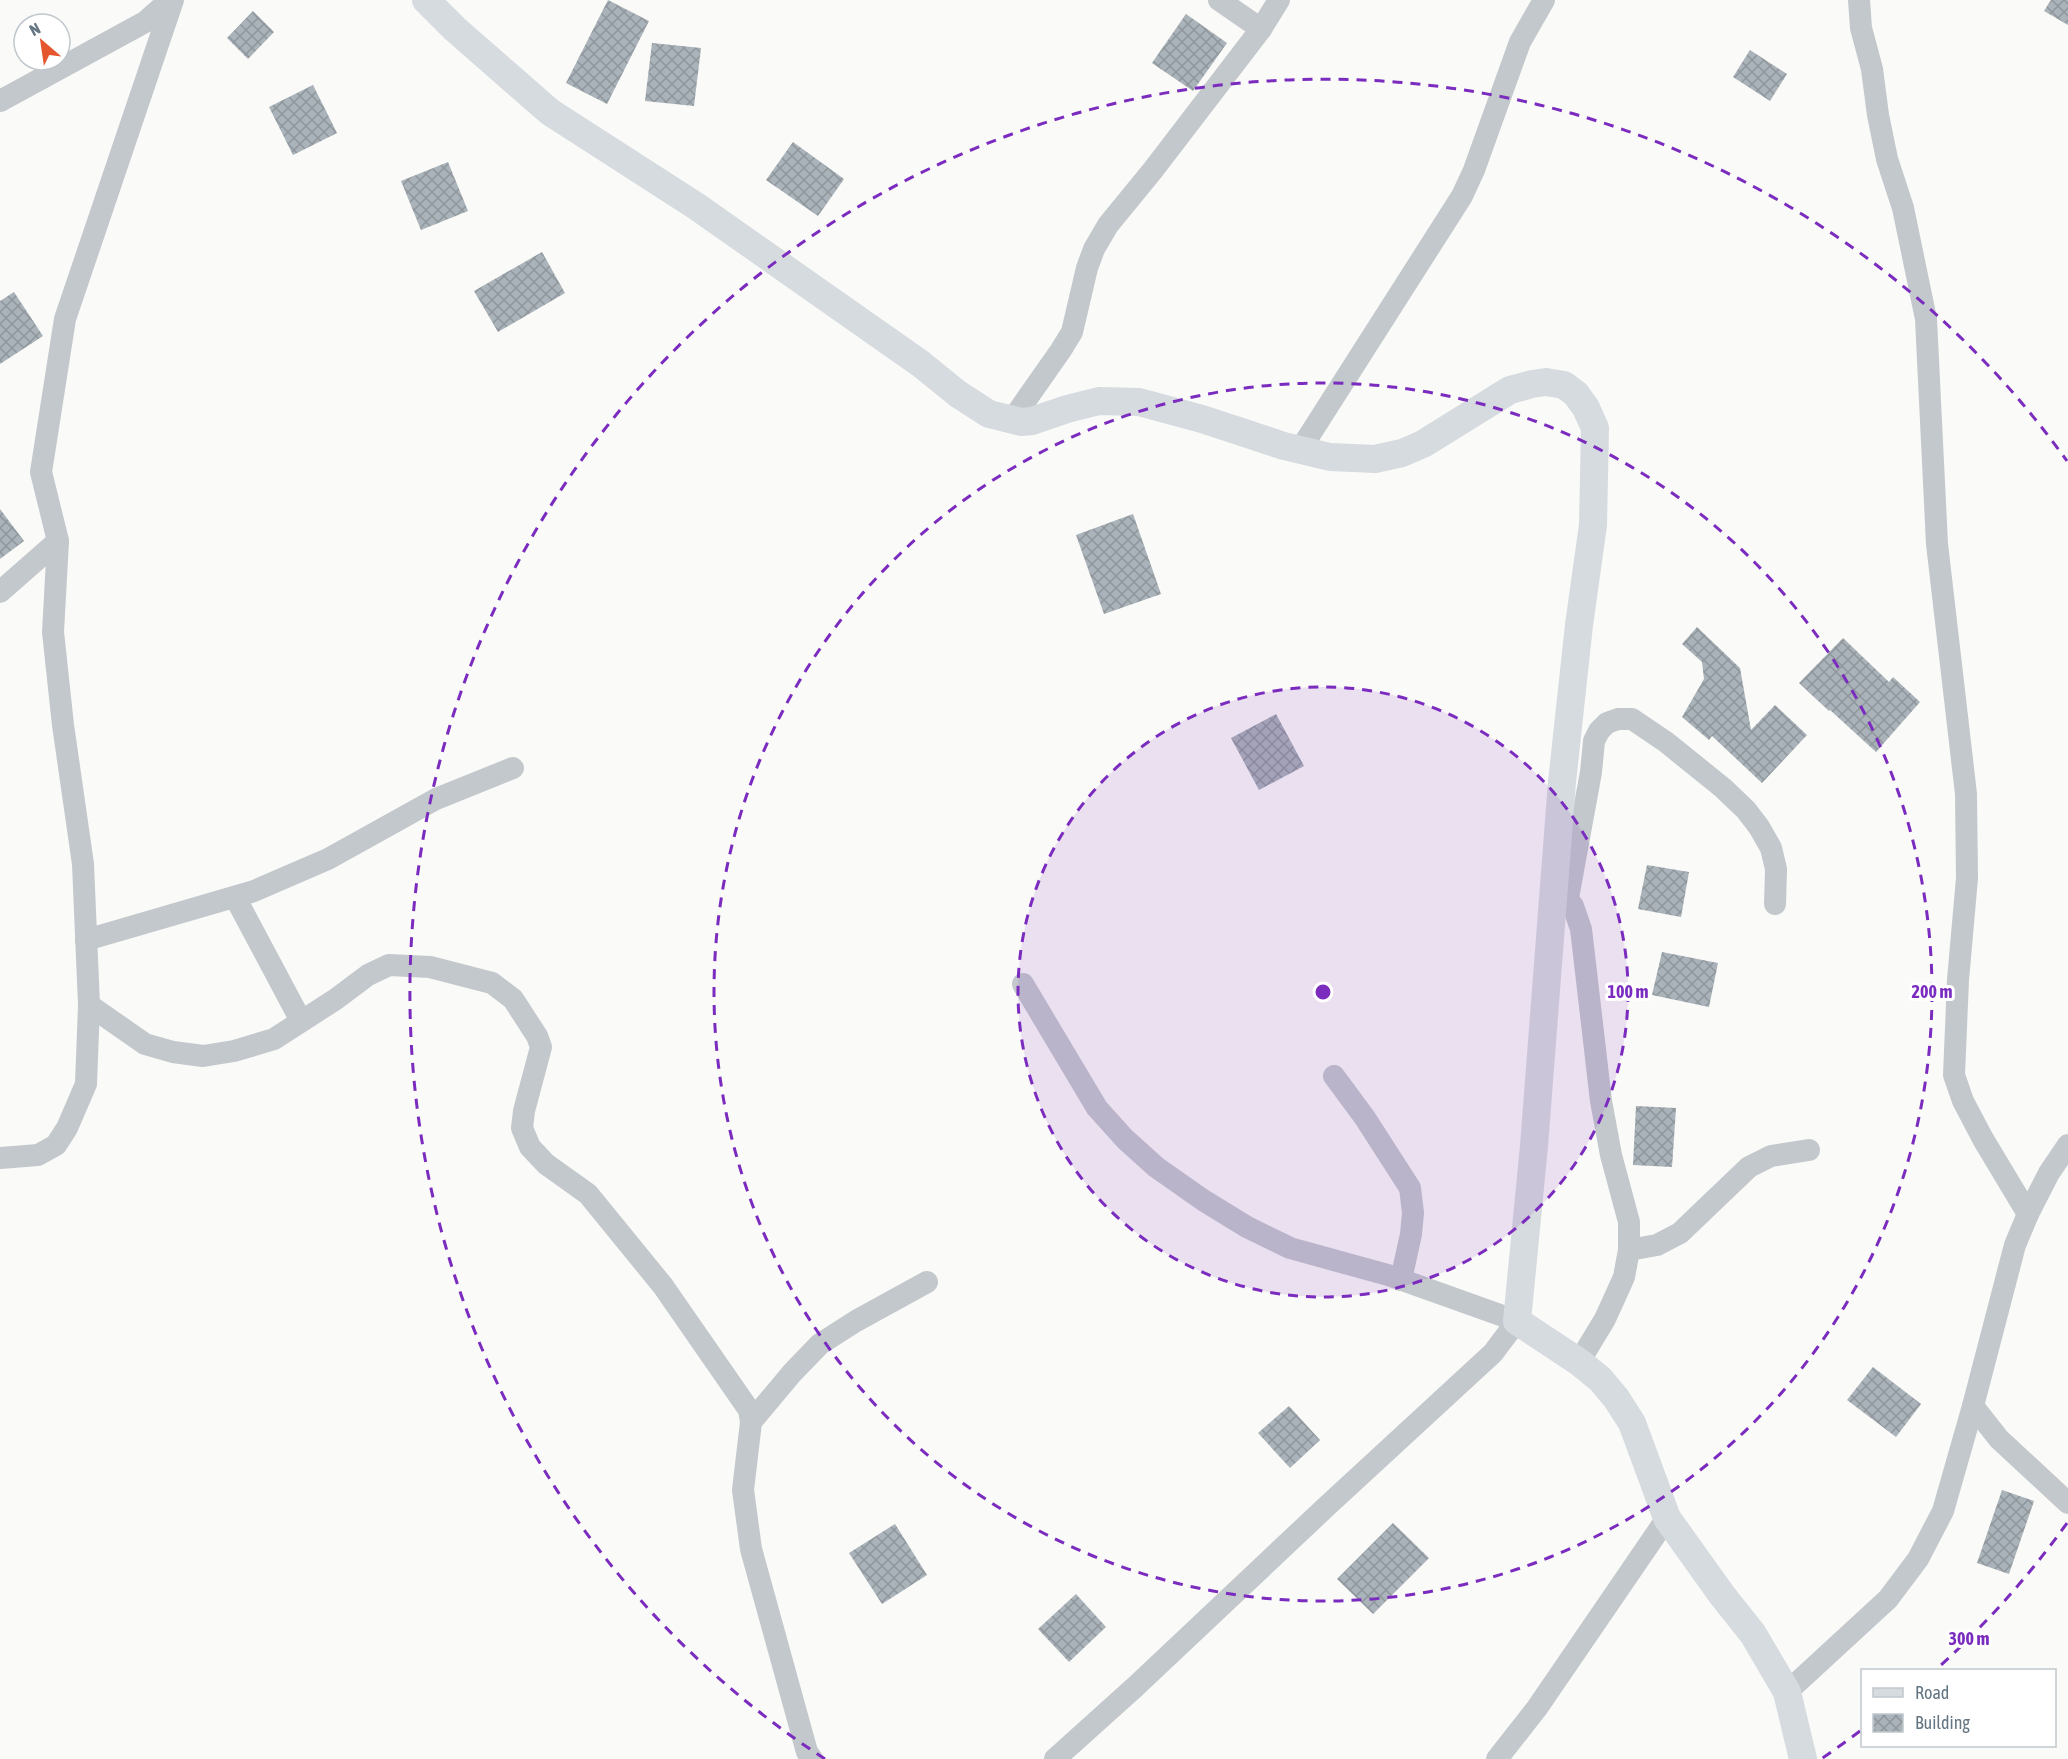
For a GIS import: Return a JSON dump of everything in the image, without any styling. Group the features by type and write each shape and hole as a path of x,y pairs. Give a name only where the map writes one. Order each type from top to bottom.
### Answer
{"main road":[{"path":"426,0 455,29 550,112 696,206 921,364 957,394 988,414 1032,422 1066,409 1099,401 1139,402 1300,450 1330,457 1375,459 1402,453 1423,444 1510,390 1532,384 1546,382 1564,385 1587,408 1595,428 1593,525 1565,748 1561,891 1517,1322 1579,1362 1600,1379 1616,1398 1632,1423 1667,1518 1753,1634 1787,1692 1803,1759"}],"street":[{"path":"0,101 144,22 172,0"},
{"path":"0,1158 38,1155 56,1145 67,1128 86,1084 89,1005 83,864 52,632 58,541 41,472 65,319 172,0"},
{"path":"1219,0 1261,29"},
{"path":"1012,420 1072,332 1087,268 1094,249 1108,225 1261,29 1279,0"},
{"path":"1300,450 1462,196 1474,170 1520,42 1544,0"},
{"path":"1859,0 1861,28 1872,69 1878,116 1887,159 1903,208 1926,319 1937,544 1966,794 1967,878 1958,980 1954,1075 1963,1101 1983,1139 2028,1214"},
{"path":"0,592 58,541"},
{"path":"1579,1362 1605,1319 1624,1277 1629,1250 1629,1222 1611,1155 1601,1101 1581,929 1577,915 1561,891 1594,741 1599,730 1607,723 1618,719 1632,719 1666,742 1723,788 1746,810 1771,848 1776,869 1774,904"},
{"path":"86,940 254,891 328,859 436,799 513,768"},
{"path":"235,897 301,1021"},
{"path":"89,1005 145,1044 173,1052 203,1056 234,1051 274,1039 336,999 368,975 389,965 430,968 463,975 492,983 513,999 537,1036 541,1047 524,1111 522,1128 530,1147 546,1164 588,1194 663,1286 749,1410 751,1422 743,1490 751,1550 807,1752 812,1759"},
{"path":"1023,984 1097,1108 1125,1139 1156,1167 1203,1200 1247,1227 1290,1248 1401,1280 1517,1322 1492,1353 1136,1687 1054,1759"},
{"path":"1334,1076 1365,1118 1410,1188 1413,1213 1412,1234 1401,1280"},
{"path":"1787,1692 1888,1599 1918,1559 1943,1511 2015,1245 2049,1173 2068,1145"},
{"path":"1629,1250 1657,1245 1680,1233 1749,1167 1771,1156 1809,1150"},
{"path":"751,1422 820,1344 856,1321 927,1282"},
{"path":"1973,1406 1999,1439 2068,1503"},
{"path":"1497,1759 1537,1708 1667,1518"}],"building":[{"path":"608,0 649,21 607,104 566,83"},
{"path":"2051,0 2068,0 2068,25 2044,11"},
{"path":"253,11 274,32 248,59 227,38"},
{"path":"1186,14 1227,43 1193,91 1152,63"},
{"path":"652,43 701,48 694,106 645,101"},
{"path":"1750,50 1787,74 1770,101 1733,77"},
{"path":"313,85 337,133 293,155 269,107"},
{"path":"793,142 844,179 818,216 766,180"},
{"path":"448,162 468,211 421,230 401,181"},
{"path":"542,252 565,293 498,332 474,291"},
{"path":"14,292 43,336 0,364 0,301"},
{"path":"0,509 24,541 0,559"},
{"path":"1133,514 1161,594 1104,614 1076,535"},
{"path":"1697,627 1740,668 1751,730 1775,705 1807,735 1762,783 1712,736 1709,740 1682,717 1704,679 1702,662 1682,644"},
{"path":"1843,638 1889,682 1893,677 1920,702 1876,752 1799,683"},
{"path":"1276,714 1304,766 1259,790 1231,738"},
{"path":"1647,865 1689,872 1681,917 1638,909"},
{"path":"1662,952 1718,963 1709,1007 1652,995"},
{"path":"1636,1106 1676,1108 1672,1167 1633,1165"},
{"path":"1873,1367 1921,1404 1896,1437 1847,1400"},
{"path":"1289,1406 1320,1440 1290,1468 1258,1433"},
{"path":"2002,1490 2034,1501 2009,1574 1977,1563"},
{"path":"1393,1523 1429,1558 1373,1614 1337,1579"},
{"path":"895,1524 927,1575 882,1604 849,1553"},
{"path":"1076,1594 1106,1627 1069,1662 1038,1629"}]}
